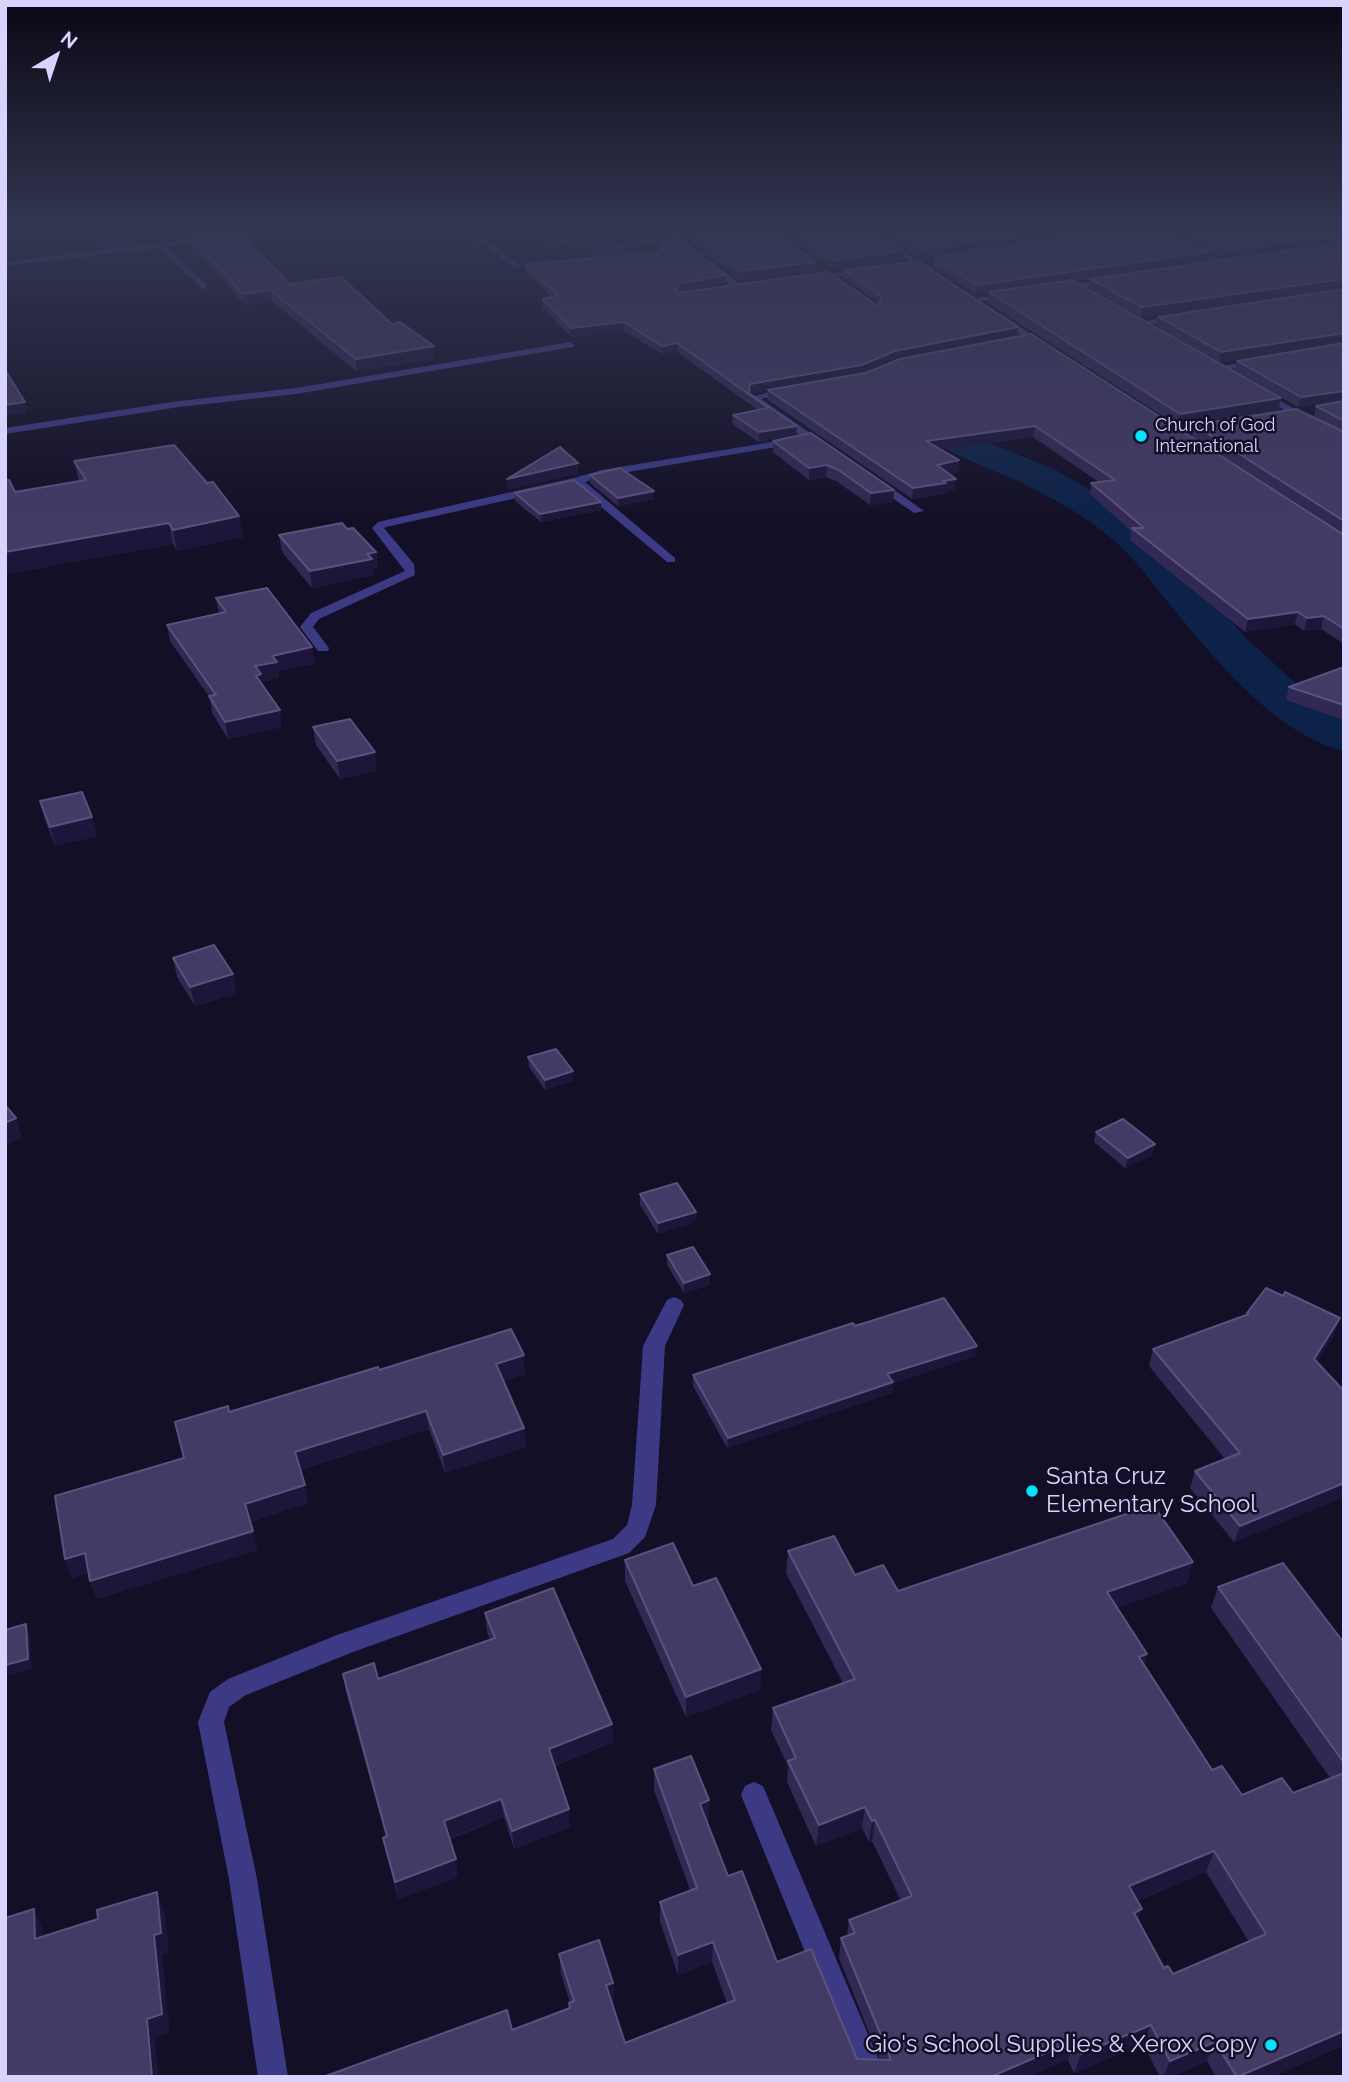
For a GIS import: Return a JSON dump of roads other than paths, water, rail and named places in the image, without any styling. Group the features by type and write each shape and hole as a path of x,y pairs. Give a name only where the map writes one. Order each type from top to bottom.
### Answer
{"street":[{"path":"1019,330 1053,353"},
{"path":"1018,340 1030,338"},
{"path":"5,431 179,404 296,391 570,345"},
{"path":"1220,368 1275,359"},
{"path":"1209,362 1231,375"},
{"path":"804,388 753,398 832,453"},
{"path":"1252,388 1344,441"},
{"path":"1272,417 1320,410"},
{"path":"1166,424 1188,438"},
{"path":"1177,432 1226,425"},
{"path":"323,648 306,626 315,616 411,572 408,564 377,528 382,524 577,481 602,472 811,439"},
{"path":"865,475 918,511"},
{"path":"577,481 671,561"},
{"path":"273,2077 243,1879 211,1722 219,1700 237,1686 346,1643 621,1546 637,1530 644,1505 651,1366 654,1346 674,1305"},
{"path":"754,1795 871,2077"}],"waterway":[{"path":"895,394 923,419 971,449 1044,479 1097,510 1138,540 1229,647 1288,702 1344,736"}],"place":[{"name":"Church of God International","path":"1141,436"},
{"name":"Santa Cruz Elementary School","path":"1032,1491"},
{"name":"Gio's School Supplies & Xerox Copy","path":"1271,2045"}]}
